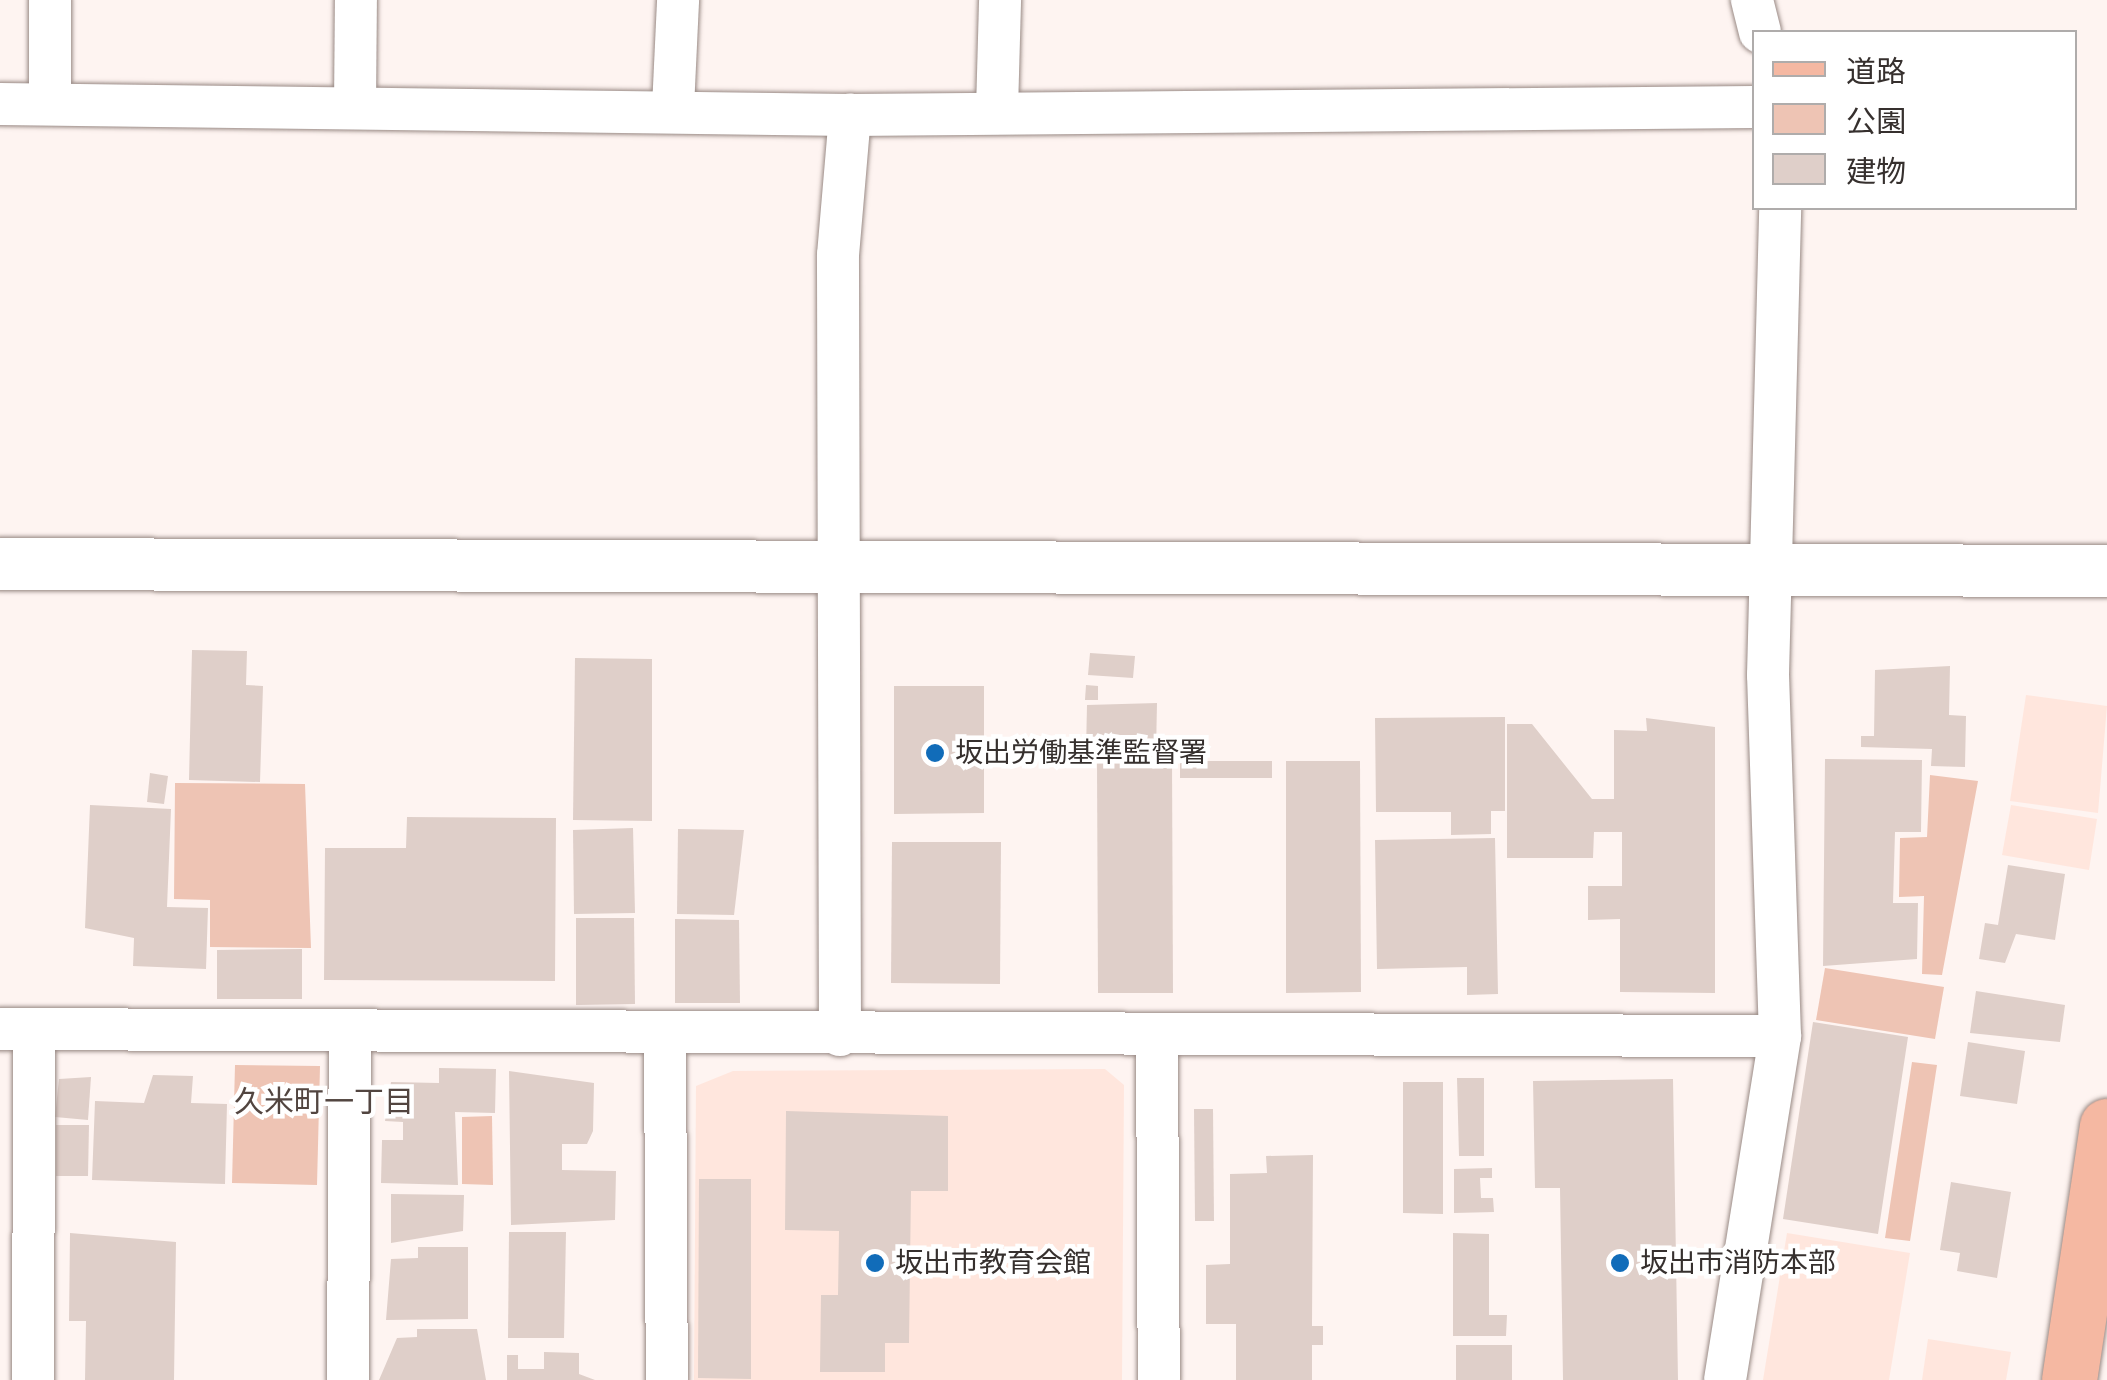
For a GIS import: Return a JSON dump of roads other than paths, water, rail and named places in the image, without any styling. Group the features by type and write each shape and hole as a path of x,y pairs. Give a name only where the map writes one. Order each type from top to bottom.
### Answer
{"main road":[{"path":"2069,1380 2107,1126"}],"street":[{"path":"50,0 50,104"},
{"path":"355,106 356,0"},
{"path":"674,108 678,0"},
{"path":"997,110 1000,0"},
{"path":"1752,0 1760,30"},
{"path":"0,104 674,108 850,115 997,110 1752,107"},
{"path":"840,1036 838,255 850,115"},
{"path":"1725,1380 1780,1036 1772,574 1780,210"},
{"path":"0,564 838,565 1772,574 2107,572"},
{"path":"33,1380 17,1029 1157,1038 1780,1036"},
{"path":"348,1380 350,1032"},
{"path":"665,1034 667,1380"},
{"path":"1157,1038 1158,1380"}],"place":[{"name":"坂出労働基準監督署","path":"935,753"},
{"name":"坂出市教育会館","path":"875,1263"},
{"name":"坂出市消防本部","path":"1620,1263"}],"district":[{"name":"久米町一丁目","path":"324,1102"}]}
